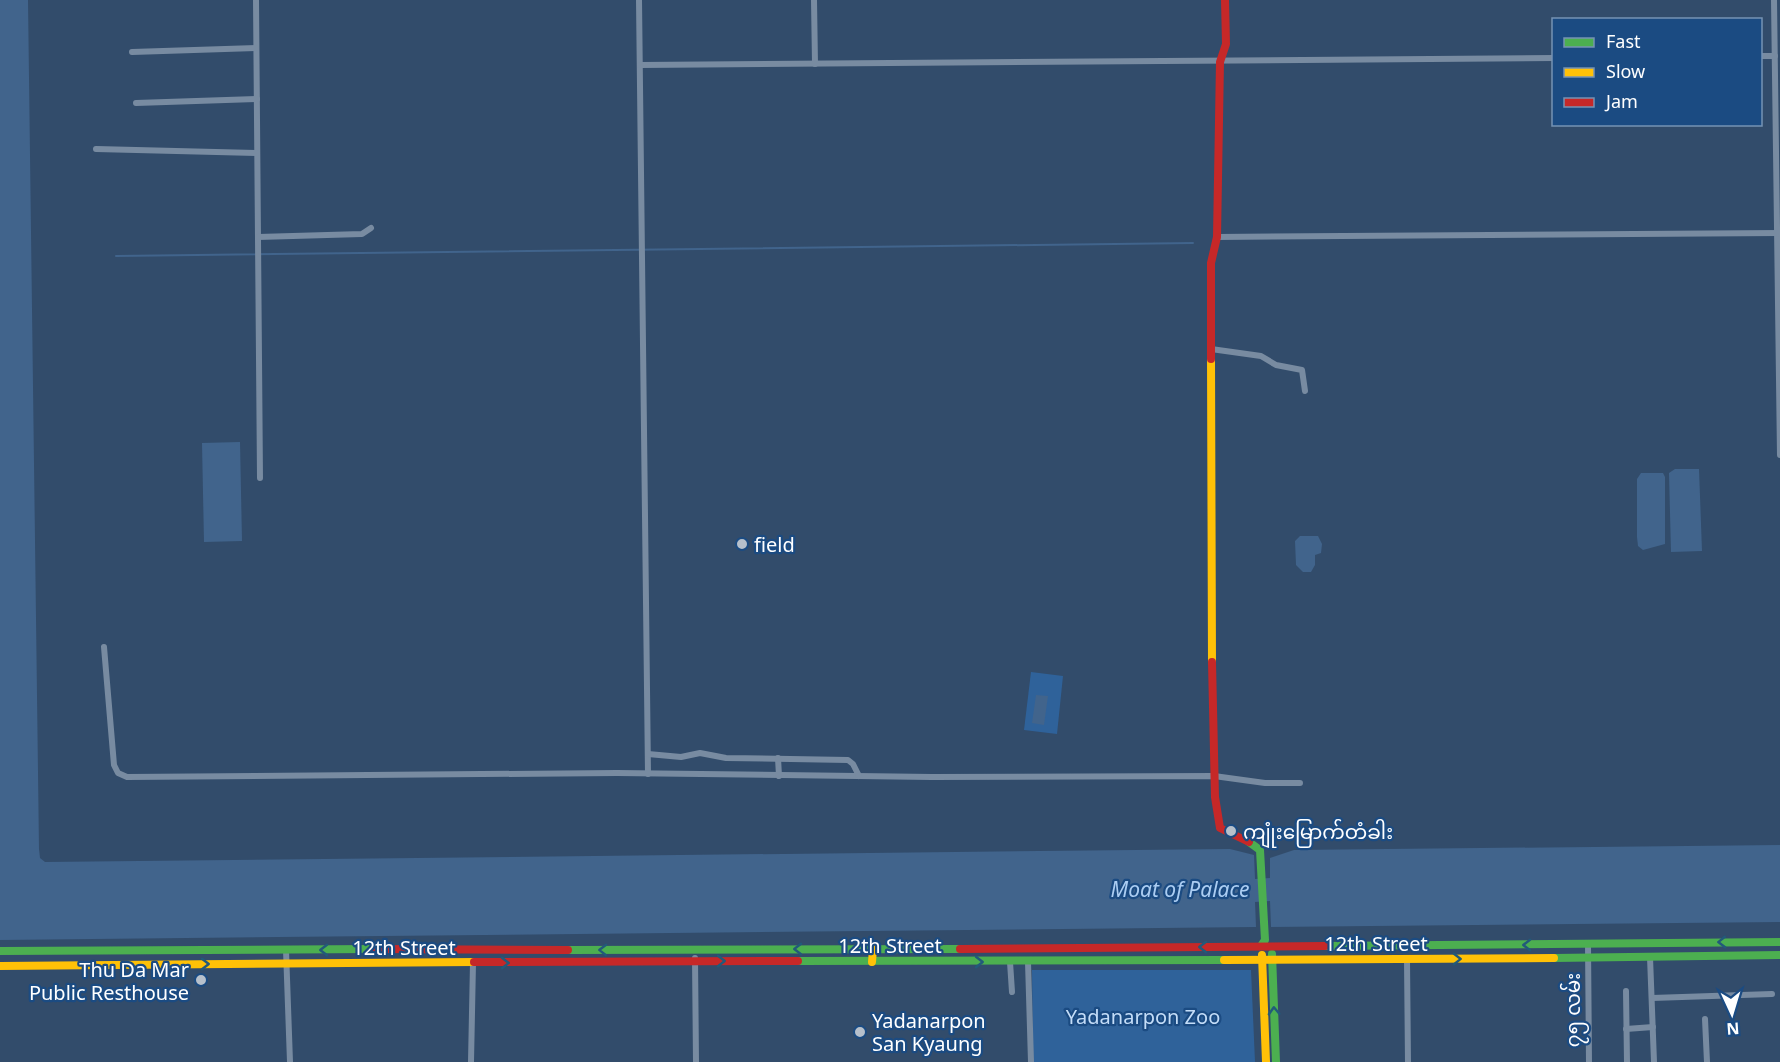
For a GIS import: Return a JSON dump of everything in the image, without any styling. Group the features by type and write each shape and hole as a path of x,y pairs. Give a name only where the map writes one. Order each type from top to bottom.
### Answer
{"main road":[{"path":"1225,0 1226,44 1220,62 1217,237 1211,263 1210,587 1214,776 1219,826 1251,842 1260,853 1264,929 1266,944 1272,960 1276,1062"},
{"name":"12th Street","path":"0,951 695,950 1780,942"},
{"path":"1266,944 1262,960 1266,1062"},
{"path":"872,962 873,949"},
{"name":"12th Street","path":"0,966 694,961 1407,960 1780,955"}],"street":[{"path":"256,0 260,478"},
{"path":"639,0 640,247 648,774"},
{"path":"814,0 815,64"},
{"path":"1774,0 1777,39 1780,455"},
{"path":"132,52 256,48"},
{"path":"1762,56 1777,60"},
{"path":"640,65 1220,62 1300,58 1552,58"},
{"path":"136,103 257,99"},
{"path":"96,149 257,153"},
{"path":"258,237 353,235 364,234 371,228"},
{"path":"1217,237 1779,233"},
{"path":"1211,349 1261,356 1276,365 1302,370 1305,391"},
{"path":"104,647 114,765 118,773 127,777 648,774 1214,776 1264,783 1300,783"},
{"path":"648,754 681,757 700,753 726,758 848,760 853,764 859,776"},
{"path":"778,758 778,776"},
{"name":"၇၅ လမ်း","path":"1588,944 1589,1062"},
{"path":"286,950 290,1062"},
{"path":"695,950 696,1062"},
{"path":"1650,957 1654,1062"},
{"path":"1407,960 1408,1062"},
{"path":"1010,962 1012,992"},
{"path":"1028,962 1031,1062"},
{"path":"471,1062 473,963"},
{"path":"1626,991 1627,1062"},
{"path":"1652,998 1772,994"},
{"path":"1705,1019 1707,1062"},
{"path":"1626,1029 1653,1027"}],"green space":[{"path":"1031,672 1063,676 1057,734 1024,730"},
{"name":"Yadanarpon Zoo","path":"1032,970 1251,970 1255,1062 1033,1062"}],"water":[{"name":"Moat of Palace","path":"0,0 28,0 39,849 40,858 45,862 1230,849 1254,855 1255,879 1270,878 1270,858 1294,850 1780,845 1780,922 1271,927 1270,901 1255,902 1256,927 0,940"},
{"path":"240,442 242,541 204,542 202,443"},
{"path":"1675,469 1699,469 1702,551 1671,552 1669,473"},
{"path":"1641,473 1663,473 1665,477 1665,544 1643,550 1638,546 1637,537 1637,479"},
{"path":"1300,536 1318,536 1322,544 1321,553 1315,555 1315,565 1311,572 1303,572 1296,565 1295,541"},
{"path":"1036,695 1048,696 1044,725 1032,723"}],"waterway":[{"path":"116,256 1193,243"}],"traffic: fast":[{"path":"1249,842 1260,850 1265,940 1261,946"},
{"path":"1325,946 1780,942"},
{"path":"0,951 373,949"},
{"path":"568,950 960,949"},
{"path":"1272,954 1276,1062"},
{"path":"1554,958 1780,955"},
{"path":"798,961 1224,960"}],"traffic: slow":[{"path":"1211,359 1212,662"},
{"path":"872,962 873,949"},
{"path":"1262,955 1266,1062"},
{"path":"1224,960 1554,958"},
{"path":"0,966 474,962"}],"traffic: jam":[{"path":"1211,359 1211,263 1217,237 1220,62 1226,44 1225,0"},
{"path":"1212,662 1215,797 1220,828 1249,842"},
{"path":"960,949 1325,946"},
{"path":"373,949 568,950"},
{"path":"474,962 798,961"}],"place":[{"name":"field","path":"742,544"},
{"name":"ကျုံးမြောက်တံခါး","path":"1231,831"},
{"name":"Thu Da Mar Public Resthouse","path":"201,980"},
{"name":"Yadanarpon San Kyaung","path":"860,1032"}]}
